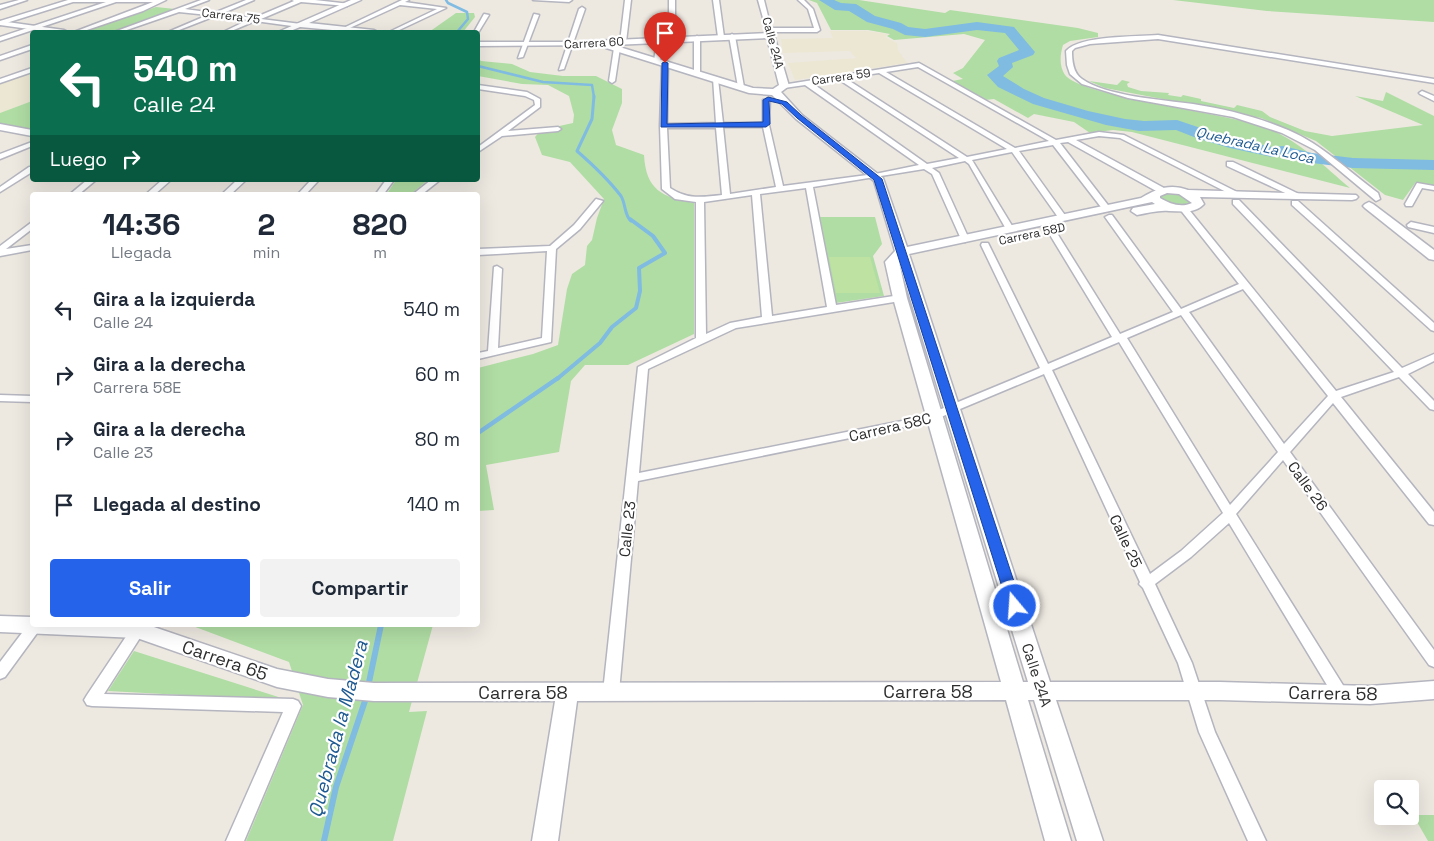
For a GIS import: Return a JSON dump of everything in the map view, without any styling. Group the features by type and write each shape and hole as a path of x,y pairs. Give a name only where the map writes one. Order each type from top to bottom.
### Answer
{"main road":[{"path":"287,30 357,0"},
{"path":"0,23 50,30"},
{"name":"Carrera 75","path":"299,25 334,30"},
{"name":"Carrera 60","path":"480,44 600,43 620,45 660,40 770,32"},
{"name":"Calle 24A","path":"770,32 784,86"},
{"name":"Carrera 60","path":"620,45 661,62 772,96"},
{"name":"Carrera 59","path":"772,96 784,86"},
{"name":"Calle 24A","path":"772,96 785,103 799,117"},
{"name":"Calle 24A","path":"772,96 875,176 880,182 899,260 943,413 1015,692 1058,841"},
{"path":"2,128 30,134"},
{"path":"1178,208 1158,202 1157,193 1177,190 1187,193 1237,198 1297,200 1365,198 1411,225 1434,243"},
{"name":"Carrera 58D","path":"899,260 985,245 1051,230 1149,200 1157,193"},
{"path":"1187,193 1198,202 1237,198"},
{"path":"1365,198 1434,256"},
{"name":"Carrera 58D","path":"899,260 965,238 1063,218 1154,208 1196,206 1198,202"},
{"name":"Calle 24A","path":"899,260 900,298 1042,692 1090,841"},
{"name":"Carrera 65","path":"0,624 30,625"},
{"name":"Carrera 65","path":"99,627 131,628 277,678 351,691 421,692"},
{"name":"Carrera 58","path":"421,692 1193,691 1370,695 1434,690"},
{"path":"545,841 567,692"}],"street":[{"path":"0,7 24,0"},
{"path":"0,23 72,0 162,1"},
{"path":"0,39 116,0"},
{"path":"123,30 206,0"},
{"path":"175,30 251,0"},
{"path":"295,0 347,4"},
{"path":"230,30 300,0"},
{"path":"343,30 406,0"},
{"path":"536,0 570,0"},
{"path":"612,81 628,0"},
{"path":"672,0 672,39"},
{"path":"716,0 721,37"},
{"name":"Calle 24A","path":"761,0 770,32"},
{"path":"770,32 817,30 810,9 801,0"},
{"path":"82,30 162,1"},
{"path":"396,30 443,8 399,3"},
{"path":"561,69 582,9"},
{"name":"Carrera 75","path":"178,10 299,25"},
{"path":"477,30 486,14"},
{"path":"520,57 536,16"},
{"path":"732,36 741,87"},
{"path":"1365,198 1355,180 1310,144 1277,128 1243,117 1125,94 1082,83 1074,75 1070,66 1069,51 1073,47 1090,42 1158,37 1434,81"},
{"path":"697,38 697,74"},
{"path":"660,40 666,189 678,197 700,200 875,176 1068,139 1099,134 1122,136 1237,198 1434,407"},
{"path":"0,58 30,48"},
{"name":"Carrera 59","path":"784,86 919,65 1055,142"},
{"path":"0,81 30,71"},
{"path":"880,71 1014,150 1063,218"},
{"path":"839,77 972,163 978,169 1010,229"},
{"path":"715,79 726,196"},
{"path":"806,82 935,173 965,238"},
{"path":"480,87 527,94 537,98 538,106 527,116 480,148"},
{"path":"1422,92 1434,99"},
{"path":"772,96 766,100 766,124 780,189"},
{"path":"663,126 766,124"},
{"path":"499,134 558,129"},
{"path":"1068,139 1157,193"},
{"name":"Calle 26","path":"1055,142 1284,453 1434,661"},
{"path":"0,157 30,145"},
{"path":"1230,164 1297,200 1434,328"},
{"path":"0,190 30,169"},
{"path":"76,192 89,182"},
{"path":"153,192 165,182"},
{"path":"229,192 240,182"},
{"path":"304,192 313,182"},
{"path":"420,192 433,182"},
{"path":"809,185 832,309"},
{"path":"1409,204 1420,186 1434,188"},
{"path":"756,192 767,319"},
{"path":"700,200 701,340 733,325 900,298"},
{"path":"480,252 552,248 577,227 599,202"},
{"path":"1178,208 1245,285 1434,521"},
{"path":"1411,225 1434,230"},
{"path":"0,251 30,227"},
{"path":"1051,230 1230,514 1340,695"},
{"name":"Calle 25","path":"985,245 1046,369 1185,663 1207,732 1257,841"},
{"path":"0,251 30,248"},
{"path":"480,355 547,340 552,248"},
{"path":"493,352 498,269"},
{"name":"Carrera 58C","path":"632,478 909,424 943,413 1245,285"},
{"name":"Calle 23","path":"611,692 643,367 701,340"},
{"path":"1146,584 1204,539 1230,514 1333,396 1401,373 1434,357"},
{"path":"0,398 30,399"},
{"path":"0,673 34,627"},
{"path":"131,628 92,700 293,706 235,841"}],"shaded area":[{"path":"830,31 867,31 888,34 885,37 897,43 898,50 907,63 795,80 788,63 856,58 850,51 783,53 781,39 833,38"},
{"path":"30,74 30,102 0,113 0,84"}],"green space":[{"path":"809,0 859,0 945,13 950,10 1078,28 1098,33 1098,37 1070,41 1063,45 1062,68 1065,75 1077,83 1126,97 1222,116 1267,128 1279,133 1300,147 1350,188 1132,132 1113,130 1090,133 1074,122 1034,114 1028,118 994,99 985,100 952,81 963,79 953,73 963,68 985,40 964,34 894,40 887,36 890,34 868,30 831,30 817,3"},
{"path":"1173,0 1434,0 1434,22 1267,11"},
{"path":"156,7 175,9 119,30 90,30"},
{"path":"456,13 474,13 475,17 465,30 432,30"},
{"path":"480,60 512,64 530,72 563,76 596,76 622,89 622,103 612,130 616,145 644,155 648,176 658,190 673,198 694,203 694,334 628,365 585,365 571,381 559,452 486,465 494,510 480,511 480,367 533,354 558,345 567,289 572,274 585,265 587,246 592,240 604,199 570,162 542,155 535,137 541,130 573,123 574,115 569,96 548,85 522,84 480,76"},
{"path":"1122,80 1130,82 1127,84 1128,87 1141,91 1169,93 1168,95 1181,97 1183,95 1234,108 1237,105 1262,111 1270,117 1305,131 1332,136 1423,125 1355,96 1383,101 1386,92 1434,116 1434,186 1416,182 1403,200 1385,195 1316,141 1261,118 1105,88 1089,81 1117,85"},
{"path":"30,102 30,130 0,124 0,113"},
{"path":"395,182 426,182 414,192 388,192"},
{"path":"1166,192 1181,193 1192,202 1185,206 1168,203 1160,199 1159,195"},
{"path":"820,217 875,217 882,244 873,256 884,296 836,303"},
{"path":"829,257 870,257 880,293 836,293"},
{"path":"195,627 432,627 409,712 427,711 393,841 246,841 303,705 289,662"},
{"path":"134,651 291,701 108,691"},
{"path":"1419,815 1434,815 1434,841 1428,841 1419,825"}],"waterway":[{"name":"Quebrada la Madera","path":"446,0 448,3 467,12 468,19 459,30"},
{"name":"Quebrada La Loca","path":"825,0 839,7 852,7 871,19 897,26 905,31 925,33 977,26 1009,30 1028,52 1004,61 1006,67 994,75 1003,84 1019,93 1084,115 1139,126 1177,125 1230,143 1272,152 1283,151 1312,158 1353,163 1434,165"},
{"name":"Quebrada la Madera","path":"480,66 543,82 592,85 594,97"},
{"name":"Quebrada la Madera","path":"594,97 592,119 577,151 600,172 621,196 627,216 631,221"},
{"name":"Quebrada la Madera","path":"557,379 600,343 612,327 636,308 640,291 639,268 665,253 653,236 630,219"},
{"name":"Quebrada la Madera","path":"480,432 558,378"},
{"name":"Quebrada la Madera","path":"368,687 381,627"},
{"name":"Quebrada la Madera","path":"324,841 336,787 367,695"}],"route":[{"path":"665,63 663,126 766,124 766,100 776,100 785,103 799,117 862,165 880,182 1015,606"}]}
